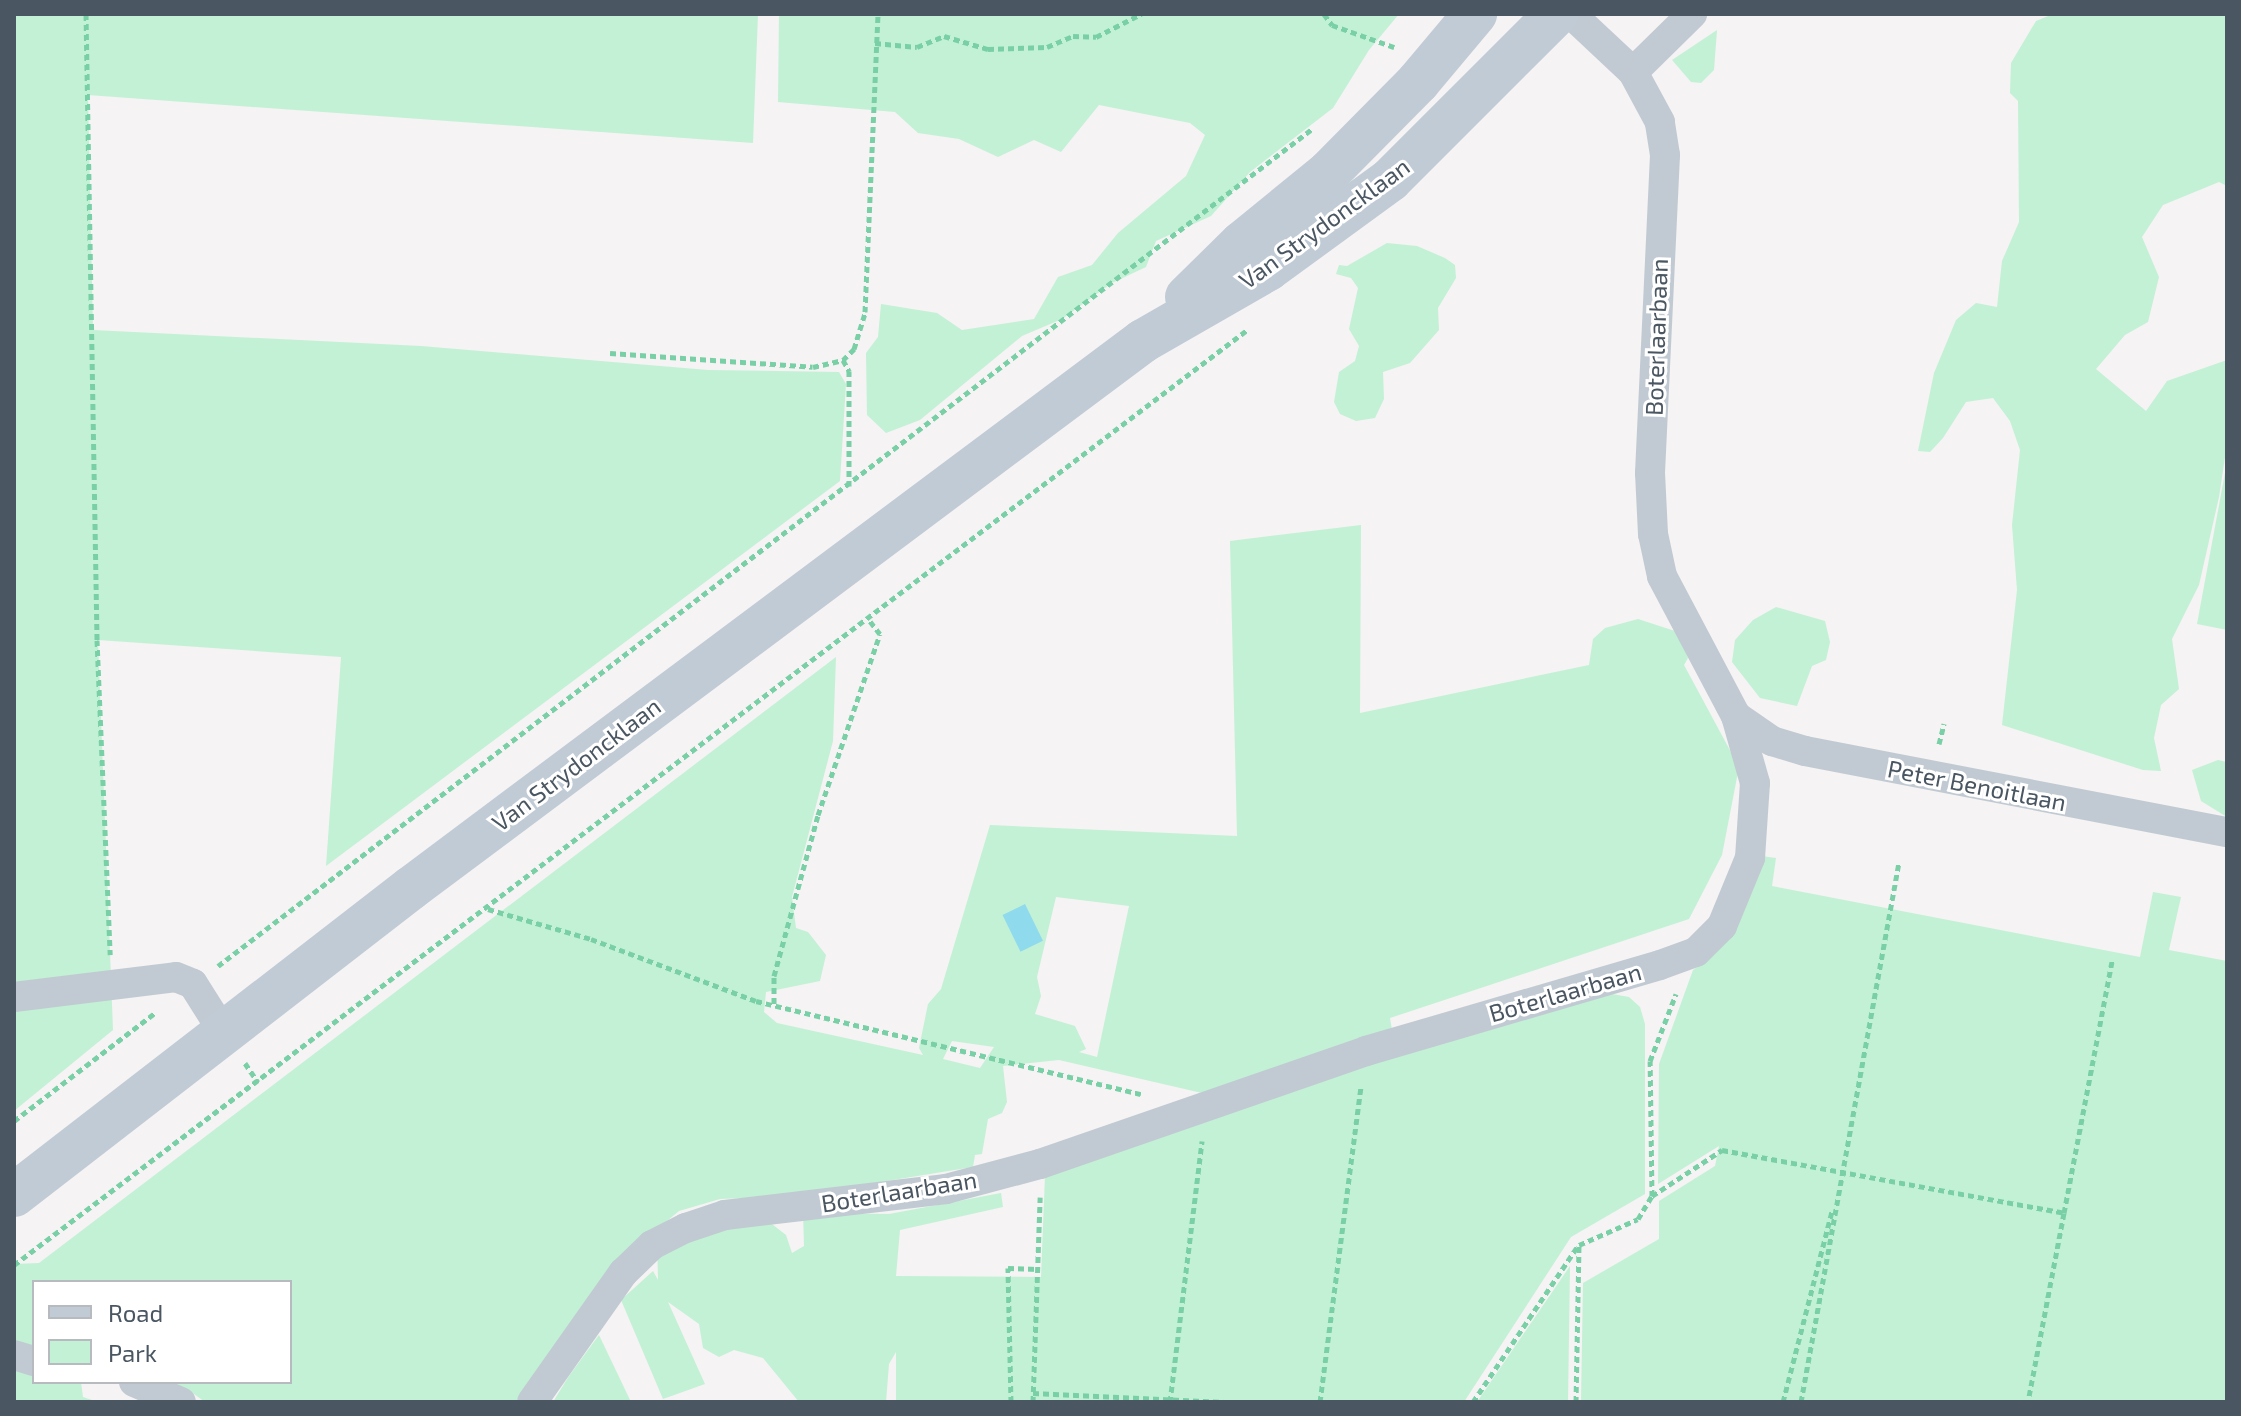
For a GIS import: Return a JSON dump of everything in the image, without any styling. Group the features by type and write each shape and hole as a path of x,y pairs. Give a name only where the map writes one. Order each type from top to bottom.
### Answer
{"main road":[{"name":"Van Strydoncklaan","path":"1143,341 1242,243 1329,172 1418,82 1475,14"},
{"name":"Van Strydoncklaan","path":"14,1195 224,1033 1143,341 1268,269 1390,180 1556,14"}],"street":[{"name":"Boterlaarbaan","path":"532,1402 623,1273 652,1245 686,1228 725,1215 946,1189 1040,1164 1206,1111 1366,1051 1696,952 1722,926 1752,846 1755,783 1736,716 1678,613 1653,534 1650,473 1665,155 1660,122 1633,72 1571,14"},
{"path":"1633,72 1692,14"},
{"name":"Peter Benoitlaan","path":"1736,716 1772,741 1805,751 2227,832"},
{"path":"14,997 176,977 193,984 224,1033"},
{"path":"139,1384 181,1402"}],"path":[{"path":"86,14 97,640 112,984"},
{"path":"610,353 813,367 843,360 854,349 865,312 878,14"},
{"path":"875,43 917,47 944,36 988,49 1047,47 1073,36 1096,37 1141,14"},
{"path":"1324,14 1332,25 1394,47"},
{"path":"1385,57 1404,36"},
{"path":"14,1121 849,486 1324,119"},
{"path":"14,1265 488,909 1251,327"},
{"path":"843,360 849,371 849,486"},
{"path":"774,1004 774,976 818,815 880,634 869,620"},
{"path":"1801,1402 1899,862"},
{"path":"488,909 591,939 774,1004 1147,1096"},
{"path":"1652,1196 1650,1061 1696,952"},
{"path":"2028,1402 2112,961"},
{"path":"1320,1402 1366,1051"},
{"path":"1171,1399 1206,1111"},
{"path":"1473,1402 1579,1245 1638,1219 1652,1196 1722,1150 2064,1213"},
{"path":"1033,1402 1040,1164"},
{"path":"1783,1402 1842,1172"},
{"path":"1576,1402 1579,1245"},
{"path":"1011,1402 1008,1268 1038,1269"},
{"path":"1033,1393 1225,1402"}],"green space":[{"path":"14,14 758,14 753,143 88,95 93,330 421,346 708,370 839,372 846,384 840,481 326,866 341,657 98,640 113,1030 14,1111"},
{"path":"779,14 1399,14 1369,50 1333,108 1250,172 1211,216 1156,241 1146,267 1112,283 1062,319 1022,336 920,420 886,433 867,415 866,353 878,337 881,304 937,313 962,330 1034,319 1058,277 1092,265 1118,233 1186,176 1205,135 1190,123 1099,105 1061,152 1034,140 998,157 959,139 918,133 895,112 778,102"},
{"path":"2053,14 2227,14 2227,186 2219,182 2163,205 2142,237 2159,277 2148,322 2125,335 2096,369 2146,411 2167,381 2227,360 2227,444 2219,497 2199,585 2172,639 2179,689 2161,705 2154,738 2161,771 2143,770 2002,725 2017,590 2012,525 2020,450 2010,421 1993,398 1966,402 1930,452 1918,451 1934,373 1956,320 1976,303 1997,307 2002,261 2019,222 2018,101 2010,93 2011,63 2036,21"},
{"path":"1717,30 1714,70 1701,83 1691,82 1672,60"},
{"path":"1387,243 1417,246 1445,258 1455,265 1456,278 1438,308 1439,330 1410,363 1383,372 1384,399 1375,418 1356,421 1340,414 1334,402 1339,372 1355,361 1359,346 1349,329 1358,288 1351,278 1336,274 1339,265 1347,266"},
{"path":"2227,462 2227,630 2197,624"},
{"path":"1361,525 1360,713 1589,665 1593,639 1605,628 1638,619 1681,633 1688,658 1684,665 1739,767 1722,855 1689,919 1390,1018 1392,1030 1215,1096 1059,1060 1003,1066 1007,1102 1002,1113 988,1119 982,1154 975,1155 973,1167 794,1196 720,1199 679,1211 616,1263 516,1402 205,1402 187,1389 161,1384 292,1384 292,1280 32,1280 32,1384 81,1384 83,1397 98,1402 14,1402 14,1264 39,1263 836,657 833,741 792,897 796,928 808,932 826,955 820,981 766,992 764,1012 777,1023 923,1055 919,1048 928,1004 941,989 990,825 1237,836 1230,541","holes":["1056,897 1129,906 1097,1057 1079,1052 1086,1049 1075,1026 1035,1014 1041,996 1037,977","952,1041 994,1047 980,1068 943,1059"]},
{"path":"1776,607 1825,621 1830,642 1826,660 1812,666 1797,706 1760,698 1732,662 1735,640 1753,620"},
{"path":"2218,760 2227,762 2227,817 2201,801 2192,770"},
{"path":"1761,856 1776,858 1772,886 2140,957 2153,892 2181,897 2169,950 2227,961 2227,1402 1581,1402 1583,1283 1659,1239 1659,1201 1715,1166 1719,1146 1658,1184 1659,1064 1693,970 1715,954"},
{"path":"1612,994 1629,997 1640,1007 1645,1024 1645,1194 1571,1237 1464,1402 896,1402 896,1352 889,1364 886,1402 799,1402 763,1358 734,1350 719,1357 703,1348 699,1324 668,1302 705,1384 663,1399 621,1300 653,1271 658,1280 657,1237 768,1221 786,1235 792,1253 804,1246 803,1213 889,1214 1001,1193 1003,1207 900,1230 896,1276 1041,1277 1045,1176 1376,1061"},
{"path":"1570,1266 1568,1402 1477,1402"},
{"path":"599,1335 631,1402 553,1402 569,1376"}],"water":[{"path":"1025,904 1043,941 1021,952 1003,915"}]}
